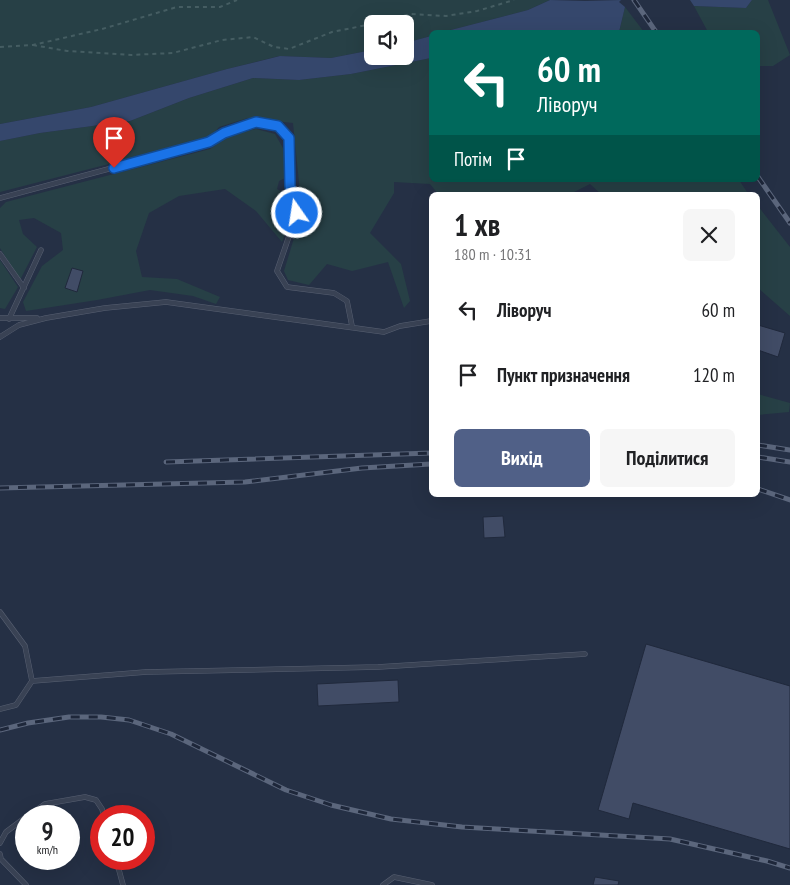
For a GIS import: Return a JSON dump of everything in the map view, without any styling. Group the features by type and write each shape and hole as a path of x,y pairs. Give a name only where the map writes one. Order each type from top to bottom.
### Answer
{"lane":[{"path":"0,198 209,142 224,133 256,122 278,126 289,138 290,186 297,213 277,271 286,287 334,293 347,301 352,326"},
{"path":"9,319 41,250"},
{"path":"0,254 24,288"},
{"path":"0,337 19,325 46,318 105,308 166,302 352,326 384,332 400,326 429,321"},
{"path":"0,318 46,318"},
{"path":"0,612 25,646 32,681 16,705 0,709"},
{"path":"32,681 146,672 378,666 585,654"},
{"path":"45,805 85,797 96,800 99,805"},
{"path":"0,843 6,832 15,826"},
{"path":"0,854 1,859 26,885"},
{"path":"119,870 123,885"},
{"path":"383,885 394,877 432,885"}],"path":[{"path":"0,46 33,45 102,29 176,7 220,7 237,0"},
{"path":"406,15 446,16 477,12 514,0"},
{"path":"33,45 67,51 131,55 174,53 222,40 253,37 274,46 289,49 332,32 364,26"}],"green space":[{"path":"0,0 550,0 528,10 451,30 429,30 429,37 414,41 414,15 364,15 364,52 331,58 279,56 91,107 0,124"},
{"path":"752,0 768,0 790,55 773,66 760,66 760,30 707,30 694,6 746,8"},
{"path":"625,7 642,30 619,30"},
{"path":"429,58 429,182 740,182 747,192 599,192 590,184 574,192 437,192 430,184 394,182 394,193 370,233 401,264 410,301 404,308 388,262 352,271 327,264 309,285 288,280 284,271 302,212 293,123 248,118 219,127 210,138 0,192 0,141 40,133 130,121 189,98 253,78 299,80 351,74 396,65 414,65 414,61"},
{"path":"256,129 275,134 283,148 287,177 279,181 277,189 284,193 292,216 282,242 256,211 225,189 179,196 149,213 136,251 142,277 177,279 220,297 216,304 193,296 150,290 26,311 23,302 42,266 63,250 61,233 34,218 19,220 23,234 37,247 20,280 0,248 0,208 6,202 210,149 227,136"},
{"path":"760,209 790,247 790,316 760,290"},
{"path":"0,260 18,287 5,309 0,308"},
{"path":"760,395 790,403 789,412 760,415"}],"water":[{"path":"550,0 621,0 619,2 625,7 619,30 451,30 528,10"},
{"path":"690,0 752,0 746,8 694,6"},
{"path":"429,37 429,58 414,61 414,41"},
{"path":"364,52 364,65 396,65 351,74 299,80 253,78 189,98 130,121 40,133 0,141 0,124 91,107 280,56 331,58"}],"building":[{"path":"72,268 83,271 77,292 65,288"},
{"path":"760,326 785,333 778,357 760,351"},
{"path":"503,516 505,537 484,538 483,517"},
{"path":"646,644 790,686 790,849 633,803 629,819 598,810"},
{"path":"398,680 399,702 318,706 317,684"},
{"path":"595,877 619,881 618,885 593,885"}],"railway":[{"path":"634,0 655,30"},
{"path":"760,180 790,223"},
{"path":"760,445 790,450"},
{"path":"166,462 429,453"},
{"path":"760,457 790,462"},
{"path":"0,488 245,482 362,468 429,464"},
{"path":"760,490 790,500"},
{"path":"0,730 28,723 69,717 101,717 129,720 171,734 286,790 331,805 391,819 462,827 670,839 790,868"}],"route":[{"path":"114,168 209,142 224,133 256,122 278,126 289,138 290,186 297,213"}]}
